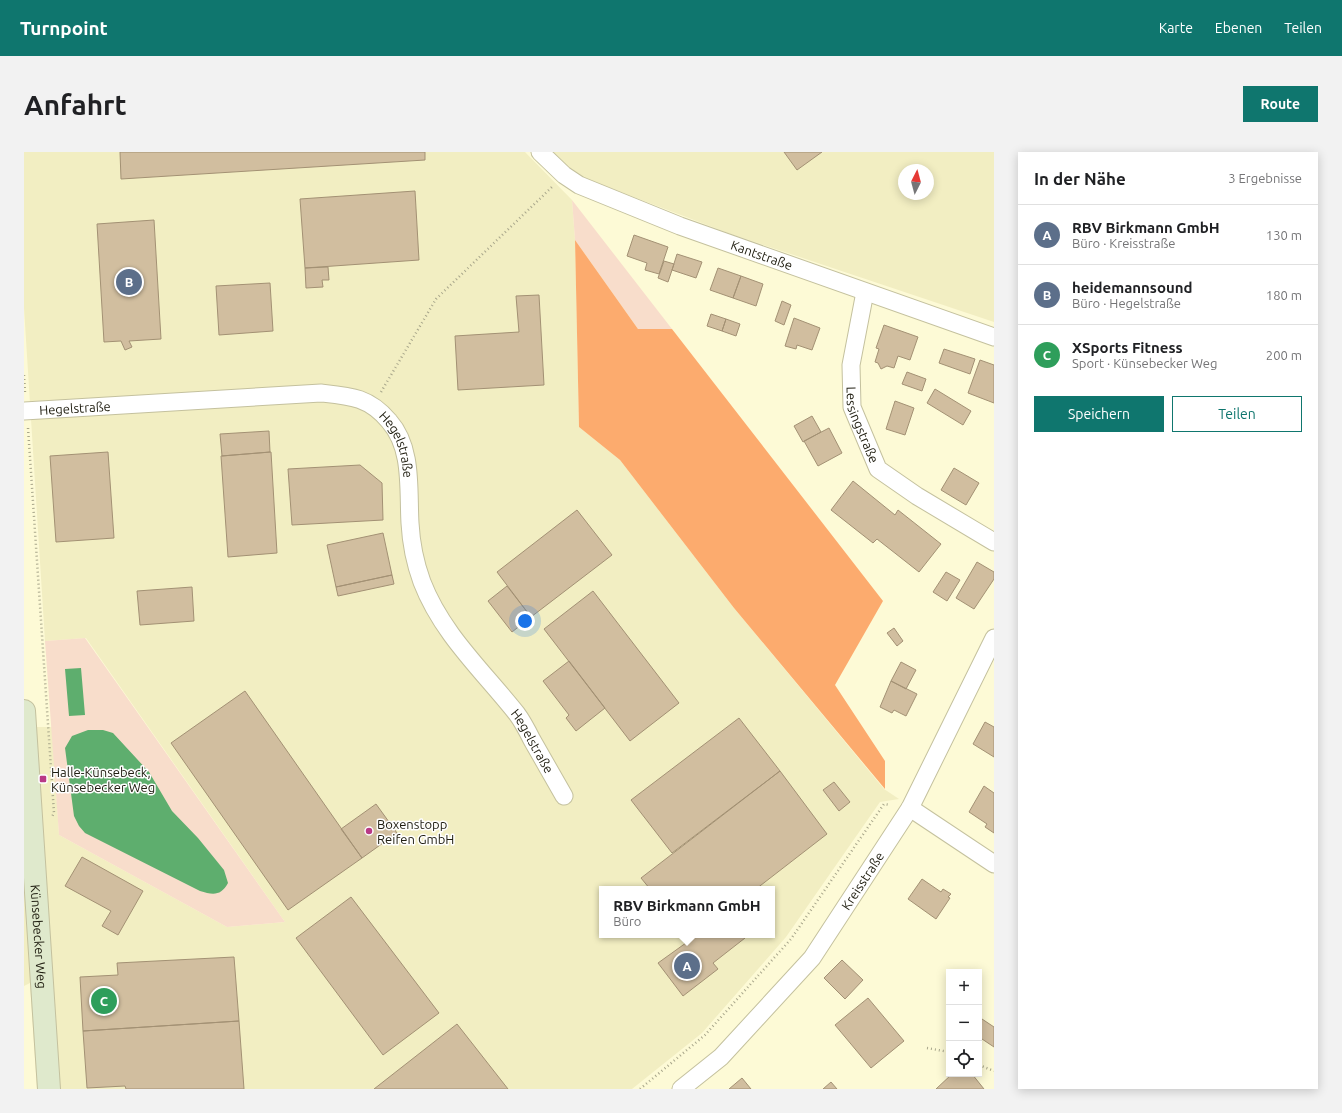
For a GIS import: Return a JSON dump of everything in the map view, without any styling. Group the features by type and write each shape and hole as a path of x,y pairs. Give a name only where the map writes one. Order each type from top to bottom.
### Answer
{"street":[{"name":"Kantstraße","path":"540,152 564,175 579,184 680,226 994,337"},
{"name":"Lessingstraße","path":"865,292 851,365 852,407 878,469 917,496 994,542"},
{"name":"Hegelstraße","path":"24,411 322,393 354,396 372,406 390,421 401,440 407,458 410,524 415,556 422,581 433,606 458,644 518,716 564,796"},
{"name":"Kreisstraße","path":"681,1089 721,1057 812,958 910,808 994,638"},
{"name":"Künsebecker Weg","path":"24,711 49,1089"},
{"path":"910,808 994,864"}],"path":[{"path":"372,406 436,299 564,175"},
{"path":"640,1089 705,1036 791,939 884,804 910,808"},
{"path":"927,1048 946,1051"},
{"path":"982,1066 994,1071"}],"shaded area":[{"path":"24,152 525,152 572,200 575,240 579,427 620,460 734,608 884,789 899,799 880,802 786,937 702,1033 632,1089 37,1089 30,983 24,986 24,727 52,727 59,835 227,927 285,922 86,638 45,641 24,308"},
{"path":"550,152 994,152 994,322 728,233 571,173"},
{"path":"572,200 672,329 638,329 575,240"},
{"path":"575,240 638,329 672,329 883,601 835,685 885,761 885,789 734,608 620,460 579,427"},
{"path":"85,638 285,922 227,927 59,835 45,641"},
{"path":"81,668 85,715 69,716 65,669"},
{"path":"88,730 103,730 113,733 149,772 172,811 198,838 224,870 228,883 222,890 213,894 200,891 85,833 79,826 74,816 65,748 72,736"}],"building":[{"path":"120,152 425,152 425,160 121,179"},
{"path":"784,152 822,152 797,170"},
{"path":"415,191 419,260 305,268 300,199"},
{"path":"154,220 161,339 129,341 132,347 125,350 121,341 104,342 97,224"},
{"path":"634,235 668,247 659,274 645,270 647,263 627,256"},
{"path":"677,254 702,262 696,278 672,270"},
{"path":"664,261 674,264 668,282 658,278"},
{"path":"328,267 329,280 322,280 323,287 306,288 305,268"},
{"path":"718,268 741,276 733,298 710,290"},
{"path":"741,276 763,284 756,306 733,298"},
{"path":"270,283 273,331 219,335 216,286"},
{"path":"539,295 544,385 458,390 455,336 519,332 516,296"},
{"path":"782,301 791,305 784,325 775,321"},
{"path":"711,314 726,319 722,331 707,326"},
{"path":"794,318 820,328 812,350 797,345 796,349 785,346"},
{"path":"726,319 740,324 736,336 722,331"},
{"path":"884,325 918,337 910,360 898,356 894,368 887,366 881,369 878,363 875,362 879,349 876,348"},
{"path":"944,349 975,359 970,374 939,363"},
{"path":"980,360 994,365 994,403 968,393"},
{"path":"907,372 926,379 922,391 902,384"},
{"path":"935,389 971,411 963,425 927,403"},
{"path":"895,401 914,408 905,435 886,429"},
{"path":"812,416 821,432 803,442 794,426"},
{"path":"829,428 842,453 818,466 804,441"},
{"path":"269,431 270,452 222,456 220,434"},
{"path":"108,452 114,538 56,542 50,456"},
{"path":"271,452 277,553 228,557 221,456"},
{"path":"360,465 382,483 383,520 292,525 288,469"},
{"path":"954,468 979,483 966,505 941,490"},
{"path":"853,481 895,515 898,510 941,544 919,572 877,539 873,543 831,510"},
{"path":"577,510 612,555 531,617 497,572"},
{"path":"383,533 392,575 336,587 327,545"},
{"path":"977,562 994,572 994,579 974,609 956,598"},
{"path":"946,572 960,580 947,601 933,592"},
{"path":"392,575 394,584 338,596 336,587"},
{"path":"507,586 531,617 512,632 488,601"},
{"path":"192,587 194,621 140,625 137,591"},
{"path":"593,591 679,703 630,741 544,629"},
{"path":"894,628 903,641 897,646 887,633"},
{"path":"569,661 605,708 576,731 566,718 569,715 543,681"},
{"path":"901,662 916,670 906,689 891,681"},
{"path":"891,681 917,694 906,716 894,710 892,713 880,707"},
{"path":"245,691 362,858 288,910 171,743"},
{"path":"739,718 780,771 672,853 631,800"},
{"path":"985,722 994,727 994,757 973,744"},
{"path":"780,771 827,834 760,886 648,886 641,878"},
{"path":"834,782 850,802 839,811 823,790"},
{"path":"984,786 994,793 994,833 985,827 987,824 969,812"},
{"name":"Boxenstopp Reifen GmbH","path":"376,804 397,833 362,858 341,829"},
{"path":"82,857 143,891 118,935 102,926 111,911 65,886"},
{"path":"922,879 941,892 943,889 951,894 948,897 950,898 936,919 908,899"},
{"path":"351,897 439,1013 383,1055 296,938"},
{"path":"693,938 745,938 713,963 718,969 683,996 658,963"},
{"path":"234,957 239,1021 83,1031 80,977 118,975 117,963"},
{"path":"842,960 863,980 845,999 824,978"},
{"path":"868,998 904,1041 871,1068 835,1025"},
{"path":"982,1019 994,1027 994,1047 982,1039"},
{"path":"239,1021 244,1089 126,1089 125,1086 87,1088 83,1031"},
{"path":"457,1024 508,1089 374,1089"},
{"path":"949,1077 974,1077 984,1089 936,1089"},
{"path":"742,1078 751,1089 729,1089"},
{"path":"831,1082 837,1089 823,1089"}],"place":[{"name":"heidemannsound","path":"129,282"},
{"name":"Halle-Künsebeck, Künsebecker Weg","path":"43,779"},
{"name":"Boxenstopp Reifen GmbH","path":"369,831"},
{"name":"RBV Birkmann GmbH","path":"687,966"},
{"name":"XSports Fitness","path":"104,1001"}]}
